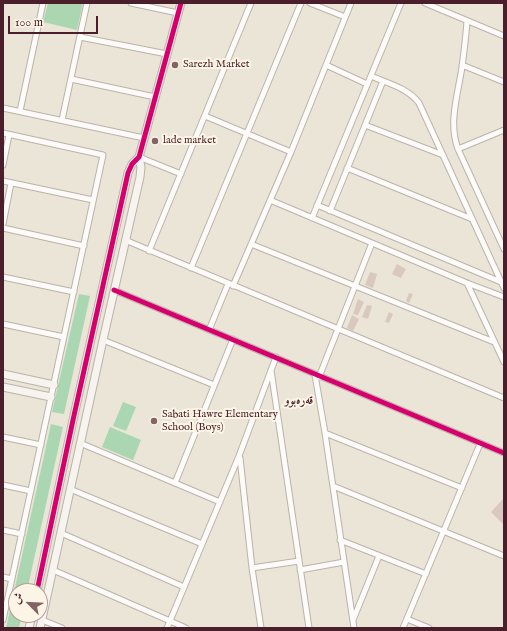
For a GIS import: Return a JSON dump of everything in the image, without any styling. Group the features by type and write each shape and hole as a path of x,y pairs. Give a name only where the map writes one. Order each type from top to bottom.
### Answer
{"street":[{"path":"20,111 43,3"},
{"path":"62,120 87,3"},
{"path":"131,3 178,13"},
{"path":"62,628 41,624 140,177 141,167 139,157 181,3"},
{"path":"149,251 251,3"},
{"path":"192,268 301,3"},
{"path":"310,3 345,17"},
{"path":"209,330 251,244 291,152 351,3"},
{"path":"312,218 401,3"},
{"path":"425,3 504,36"},
{"path":"467,21 454,122 454,136 458,149 504,248"},
{"path":"80,36 167,54"},
{"path":"326,65 367,84"},
{"path":"462,65 504,82"},
{"path":"371,76 406,91 416,100 504,288"},
{"path":"71,78 155,97"},
{"path":"330,211 383,81"},
{"path":"3,108 144,138"},
{"path":"205,116 291,152"},
{"path":"365,125 443,155"},
{"path":"458,149 504,130"},
{"path":"3,133 103,154 3,620"},
{"path":"3,165 9,135"},
{"path":"139,157 181,174"},
{"path":"39,583 128,173 132,164 139,157"},
{"path":"347,168 472,219"},
{"path":"3,181 93,200"},
{"path":"3,224 12,183"},
{"path":"270,200 467,283 504,297"},
{"path":"317,205 501,282"},
{"path":"3,228 84,246"},
{"path":"125,240 504,398"},
{"path":"354,628 317,376 338,329 372,243"},
{"path":"251,244 494,342"},
{"path":"3,277 74,292"},
{"path":"467,283 504,362"},
{"path":"114,290 504,453"},
{"path":"3,324 64,337"},
{"path":"175,483 233,339"},
{"path":"103,340 214,385"},
{"path":"167,628 239,456 276,357"},
{"path":"271,369 309,628"},
{"path":"3,374 54,385"},
{"path":"3,387 51,397"},
{"path":"73,420 85,422"},
{"path":"325,433 462,488"},
{"path":"3,437 41,445"},
{"path":"80,443 220,502"},
{"path":"404,628 480,444"},
{"path":"239,456 252,568 261,628"},
{"path":"3,485 31,491"},
{"path":"333,486 504,556"},
{"path":"70,489 202,544"},
{"path":"3,530 22,534"},
{"path":"61,533 184,587"},
{"path":"340,540 426,574"},
{"path":"353,620 379,556"},
{"path":"252,568 299,561"},
{"path":"300,570 344,562"},
{"path":"53,570 186,628"},
{"path":"3,577 12,579"},
{"path":"407,619 429,628"}],"green space":[{"path":"48,3 83,3 77,30 43,22"},
{"path":"79,294 90,296 64,414 52,412"},
{"path":"123,402 136,407 126,431 113,426"},
{"path":"51,424 63,427 29,583 16,583"},
{"path":"110,427 141,440 133,460 102,447"},
{"path":"8,619 8,623 20,623 19,628 6,628"}],"building":[{"path":"397,264 406,269 401,278 392,274"},
{"path":"370,272 377,274 373,288 365,285"},
{"path":"409,293 413,294 409,303 406,301"},
{"path":"358,299 364,302 358,315 353,314"},
{"path":"367,305 372,306 368,319 362,317"},
{"path":"389,312 393,314 389,323 385,322"},
{"path":"352,315 359,319 353,331 347,328"},
{"path":"504,498 504,525 491,512"}],"cycle path":[{"path":"39,583 128,173 132,164 139,157 181,3"},
{"path":"114,290 504,453"}],"place":[{"name":"Sarezh Market","path":"175,65"},
{"name":"lade market","path":"155,141"},
{"name":"Sabati Hawre Elementary School (Boys)","path":"154,421"}],"district":[{"name":"قەرەبوو","path":"299,402"}]}
